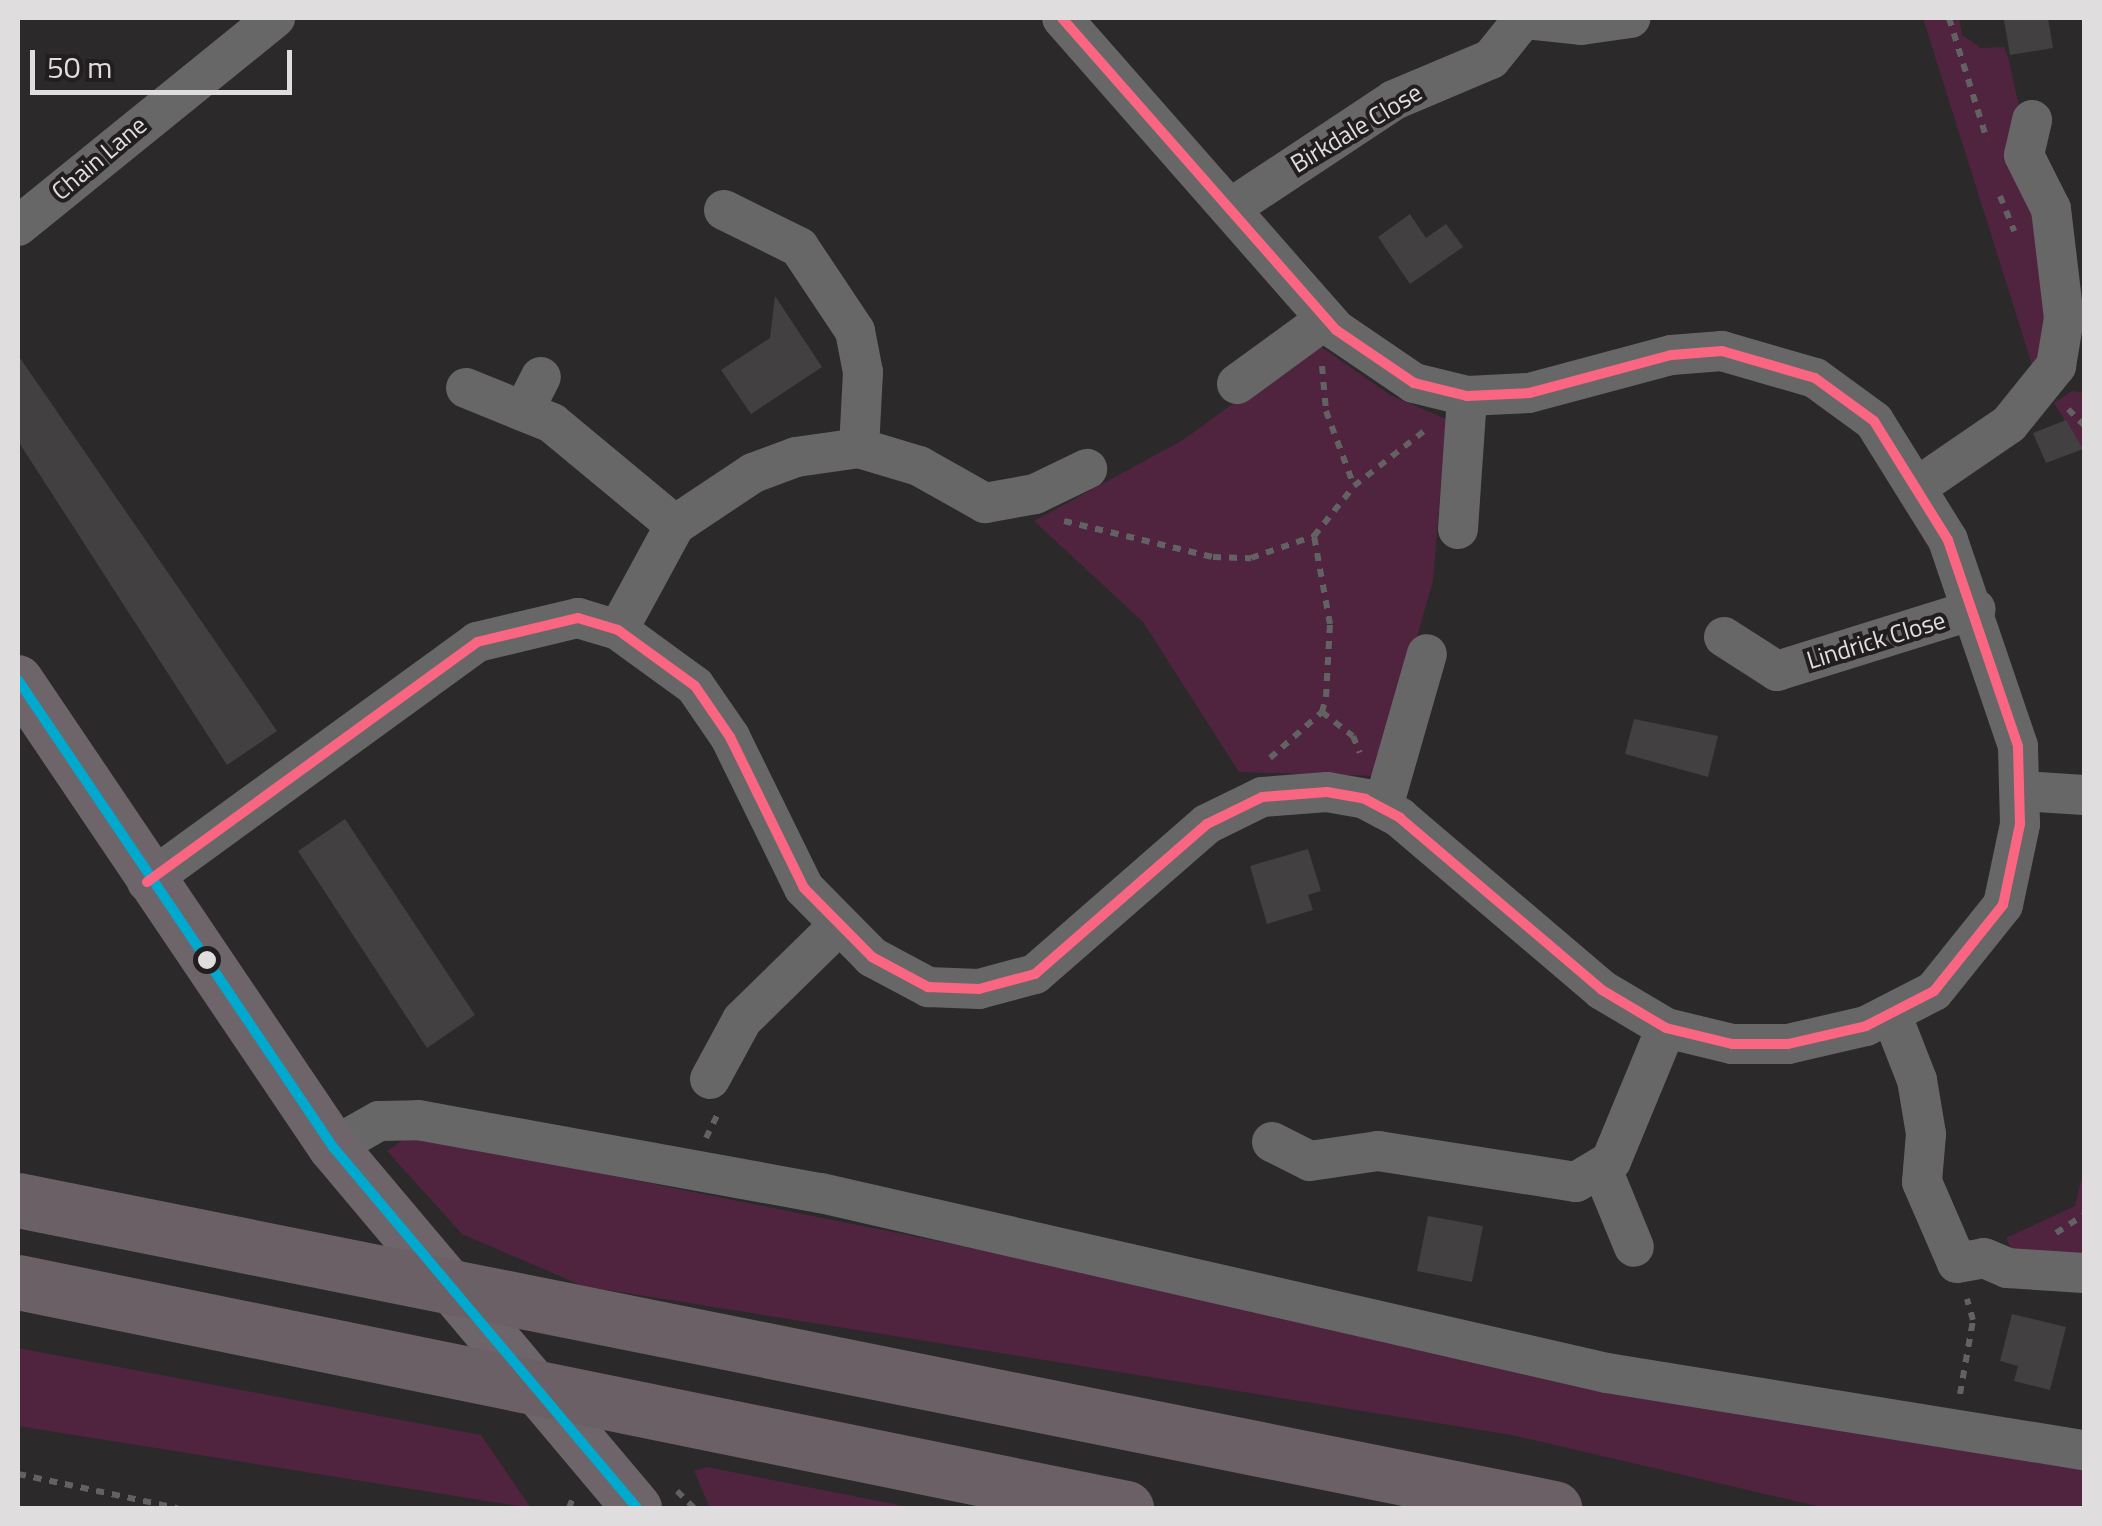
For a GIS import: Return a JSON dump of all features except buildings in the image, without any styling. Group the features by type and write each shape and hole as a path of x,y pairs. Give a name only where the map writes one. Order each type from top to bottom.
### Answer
{"highway":[{"path":"18,1200 1554,1508"},
{"path":"18,1282 1126,1508"}],"main road":[{"path":"18,680 147,882 333,1147 638,1508"}],"street":[{"name":"Chain Lane","path":"18,226 276,18"},
{"path":"147,882 477,642 578,618 618,630 694,686 804,888 838,926 888,967 928,987 1010,982 1058,961 1165,857 1246,802 1296,793 1374,803 1602,990 1666,1028 1762,1046 1824,1038 1892,1016 1934,991 2003,904 2022,792 2014,730 1976,609 1920,486 1857,406 1769,360 1722,351 1671,355 1529,394 1457,395 1382,366 1331,324 1234,206 1062,18"},
{"name":"Birkdale Close","path":"1234,206 1394,100 1491,59 1524,18 1581,25 1632,18"},
{"path":"1920,486 2009,424 2070,372 2064,318 2069,225 2028,137"},
{"path":"724,210 798,247 855,331 863,372 858,448"},
{"path":"1237,384 1331,324"},
{"path":"466,388 532,394 552,423 675,525"},
{"path":"1457,395 1458,529"},
{"path":"618,630 675,525 753,473 858,448 919,466 985,502 1035,494 1088,468"},
{"name":"Lindrick Close","path":"1724,637 1777,671 1976,609"},
{"path":"1374,803 1427,654"},
{"path":"2022,792 2084,794"},
{"path":"710,1079 742,1020 838,926"},
{"path":"1892,1016 1917,1080 1928,1201 1956,1263 1975,1260 2007,1268 2084,1273"},
{"path":"1634,1247 1602,1169 1666,1028"},
{"path":"333,1147 379,1120 418,1120 690,1169 1032,1238 1479,1347 1953,1434 2084,1450"},
{"path":"1272,1142 1310,1160 1428,1143 1552,1183 1602,1169"}],"path":[{"path":"1331,324 1322,346 1321,377 1354,486"},
{"path":"1048,516 1213,557 1251,558 1314,536 1354,486 1407,451 1457,395"},
{"path":"1246,802 1248,770 1322,712 1330,624 1314,536"},
{"path":"1322,712 1352,736 1374,803"},
{"path":"690,1169 720,1108 710,1079"},
{"path":"1953,1434 1973,1320 1975,1260"},
{"path":"18,1474 177,1508"}],"shaded area":[{"path":"1923,18 1959,18 1962,35 1981,48 2004,47 2009,61 2019,106 2008,151 2034,220 2054,321 2033,368"},
{"path":"1316,343 1390,395 1446,419 1433,581 1377,776 1239,772 1143,622 1034,521 1183,440"},
{"path":"2072,391 2084,393 2084,452 2054,403"},
{"path":"410,1135 1161,1286 1594,1387 1982,1454 2084,1463 2084,1508 1825,1508 1512,1435 583,1286 462,1234 387,1151"},
{"path":"2084,1169 2084,1262 2017,1260 2006,1238 2075,1206"},
{"path":"18,1348 481,1435 531,1508 18,1426"},
{"path":"707,1467 914,1508 710,1508 694,1471"}],"transit line":[{"path":"147,882 477,642 578,618 618,630 695,686 730,737 804,888 872,957 928,987 979,989 1035,974 1207,824 1262,797 1327,792 1365,799 1400,818 1602,990 1666,1028 1732,1044 1788,1044 1866,1026 1934,991 2003,905 2020,824 2018,746 1948,540 1874,421 1815,378 1722,351 1671,355 1529,393 1467,396 1414,383 1336,330 1062,18"},
{"path":"18,680 333,1147 637,1508"}]}
